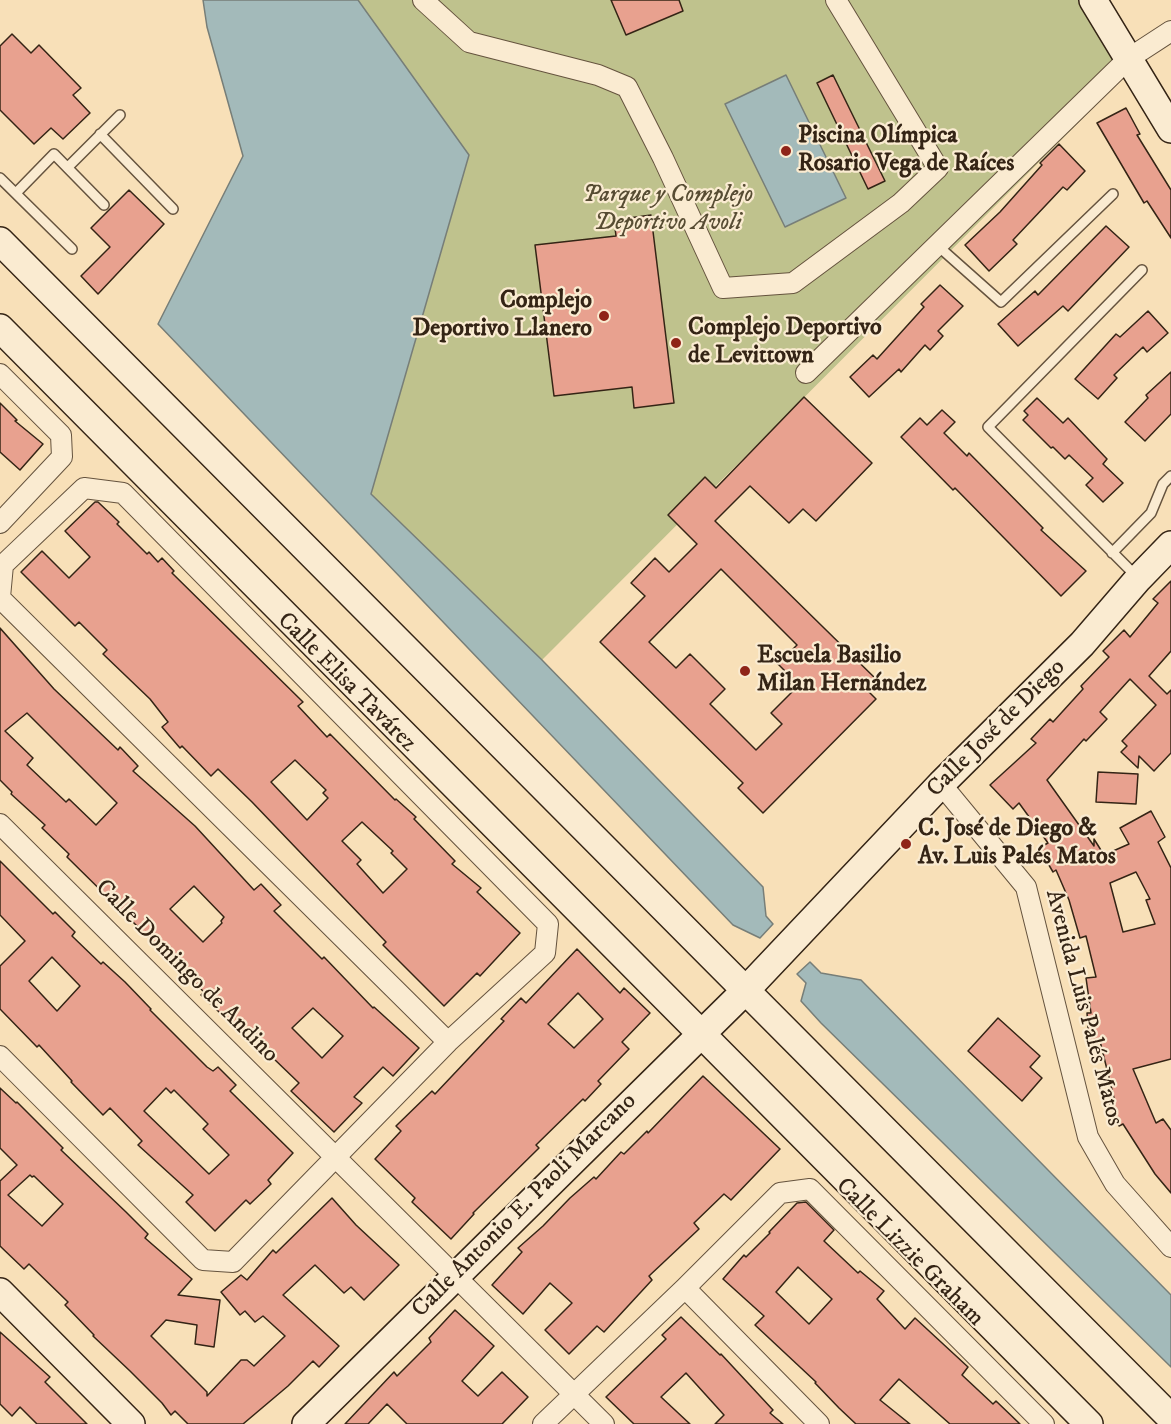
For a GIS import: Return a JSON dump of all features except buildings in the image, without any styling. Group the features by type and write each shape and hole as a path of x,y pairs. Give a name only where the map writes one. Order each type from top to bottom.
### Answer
{"street":[{"path":"423,0 469,42 598,75 627,87 663,158 723,288 794,283 901,203 938,168 836,0"},
{"path":"1093,0 1171,129"},
{"path":"806,373 1128,58 1171,31"},
{"path":"0,241 1171,1418"},
{"path":"0,328 1089,1424"},
{"path":"0,374 61,435 63,457 0,523"},
{"name":"Calle Elisa Tavárez","path":"336,1157 448,1042 545,953 548,924 123,494 84,488 3,565 0,598 448,1042"},
{"name":"Calle José de Diego","path":"746,990 941,784 1082,644 1138,579 1171,545"},
{"name":"Avenida Luis Palés Matos","path":"941,784 1026,887 1088,1137 1115,1184 1171,1247"},
{"name":"Calle Domingo de Andino","path":"0,824 604,1424"},
{"name":"Calle Antonio E. Paoli Marcano","path":"306,1424 746,990"},
{"path":"0,1056 203,1260 233,1262 336,1157"},
{"name":"Calle Lizzie Graham","path":"543,1424 780,1193 810,1189 1044,1424"},
{"path":"685,1288 819,1424"},
{"path":"0,1292 131,1424"}],"lane":[{"path":"68,167 120,115"},
{"path":"100,134 173,209"},
{"path":"16,193 54,154 104,205"},
{"path":"0,178 72,249"},
{"path":"938,246 1001,302 1113,194"},
{"path":"1138,579 988,428 1142,270"},
{"path":"1112,553 1152,513 1163,484 1171,476"}],"green space":[{"name":"Complejo Deportivo de Levittown","path":"358,0 1086,0 1110,43 1116,65 1115,77 1111,90 542,660 371,494 469,155"}],"water":[{"path":"203,0 358,0 469,155 371,494 542,660 763,887 766,916 773,924 760,938 733,925 158,324 243,156 207,27"},
{"name":"Piscina Olímpica Rosario Vega de Raíces","path":"786,75 846,198 785,227 725,104"},
{"path":"810,962 821,973 861,980 1171,1295 1171,1367 801,1001 806,983 797,974"}],"place":[{"name":"Piscina Olímpica Rosario Vega de Raíces","path":"786,151"},
{"name":"Complejo Deportivo Llanero","path":"604,316"},
{"name":"Complejo Deportivo de Levittown","path":"676,343"},
{"name":"Escuela Basilio Milan Hernández","path":"745,671"},
{"name":"C. José de Diego & Av. Luis Palés Matos","path":"906,844"}],"park label":[{"name":"Parque y Complejo Deportivo Avoli","path":"668,210"}]}
